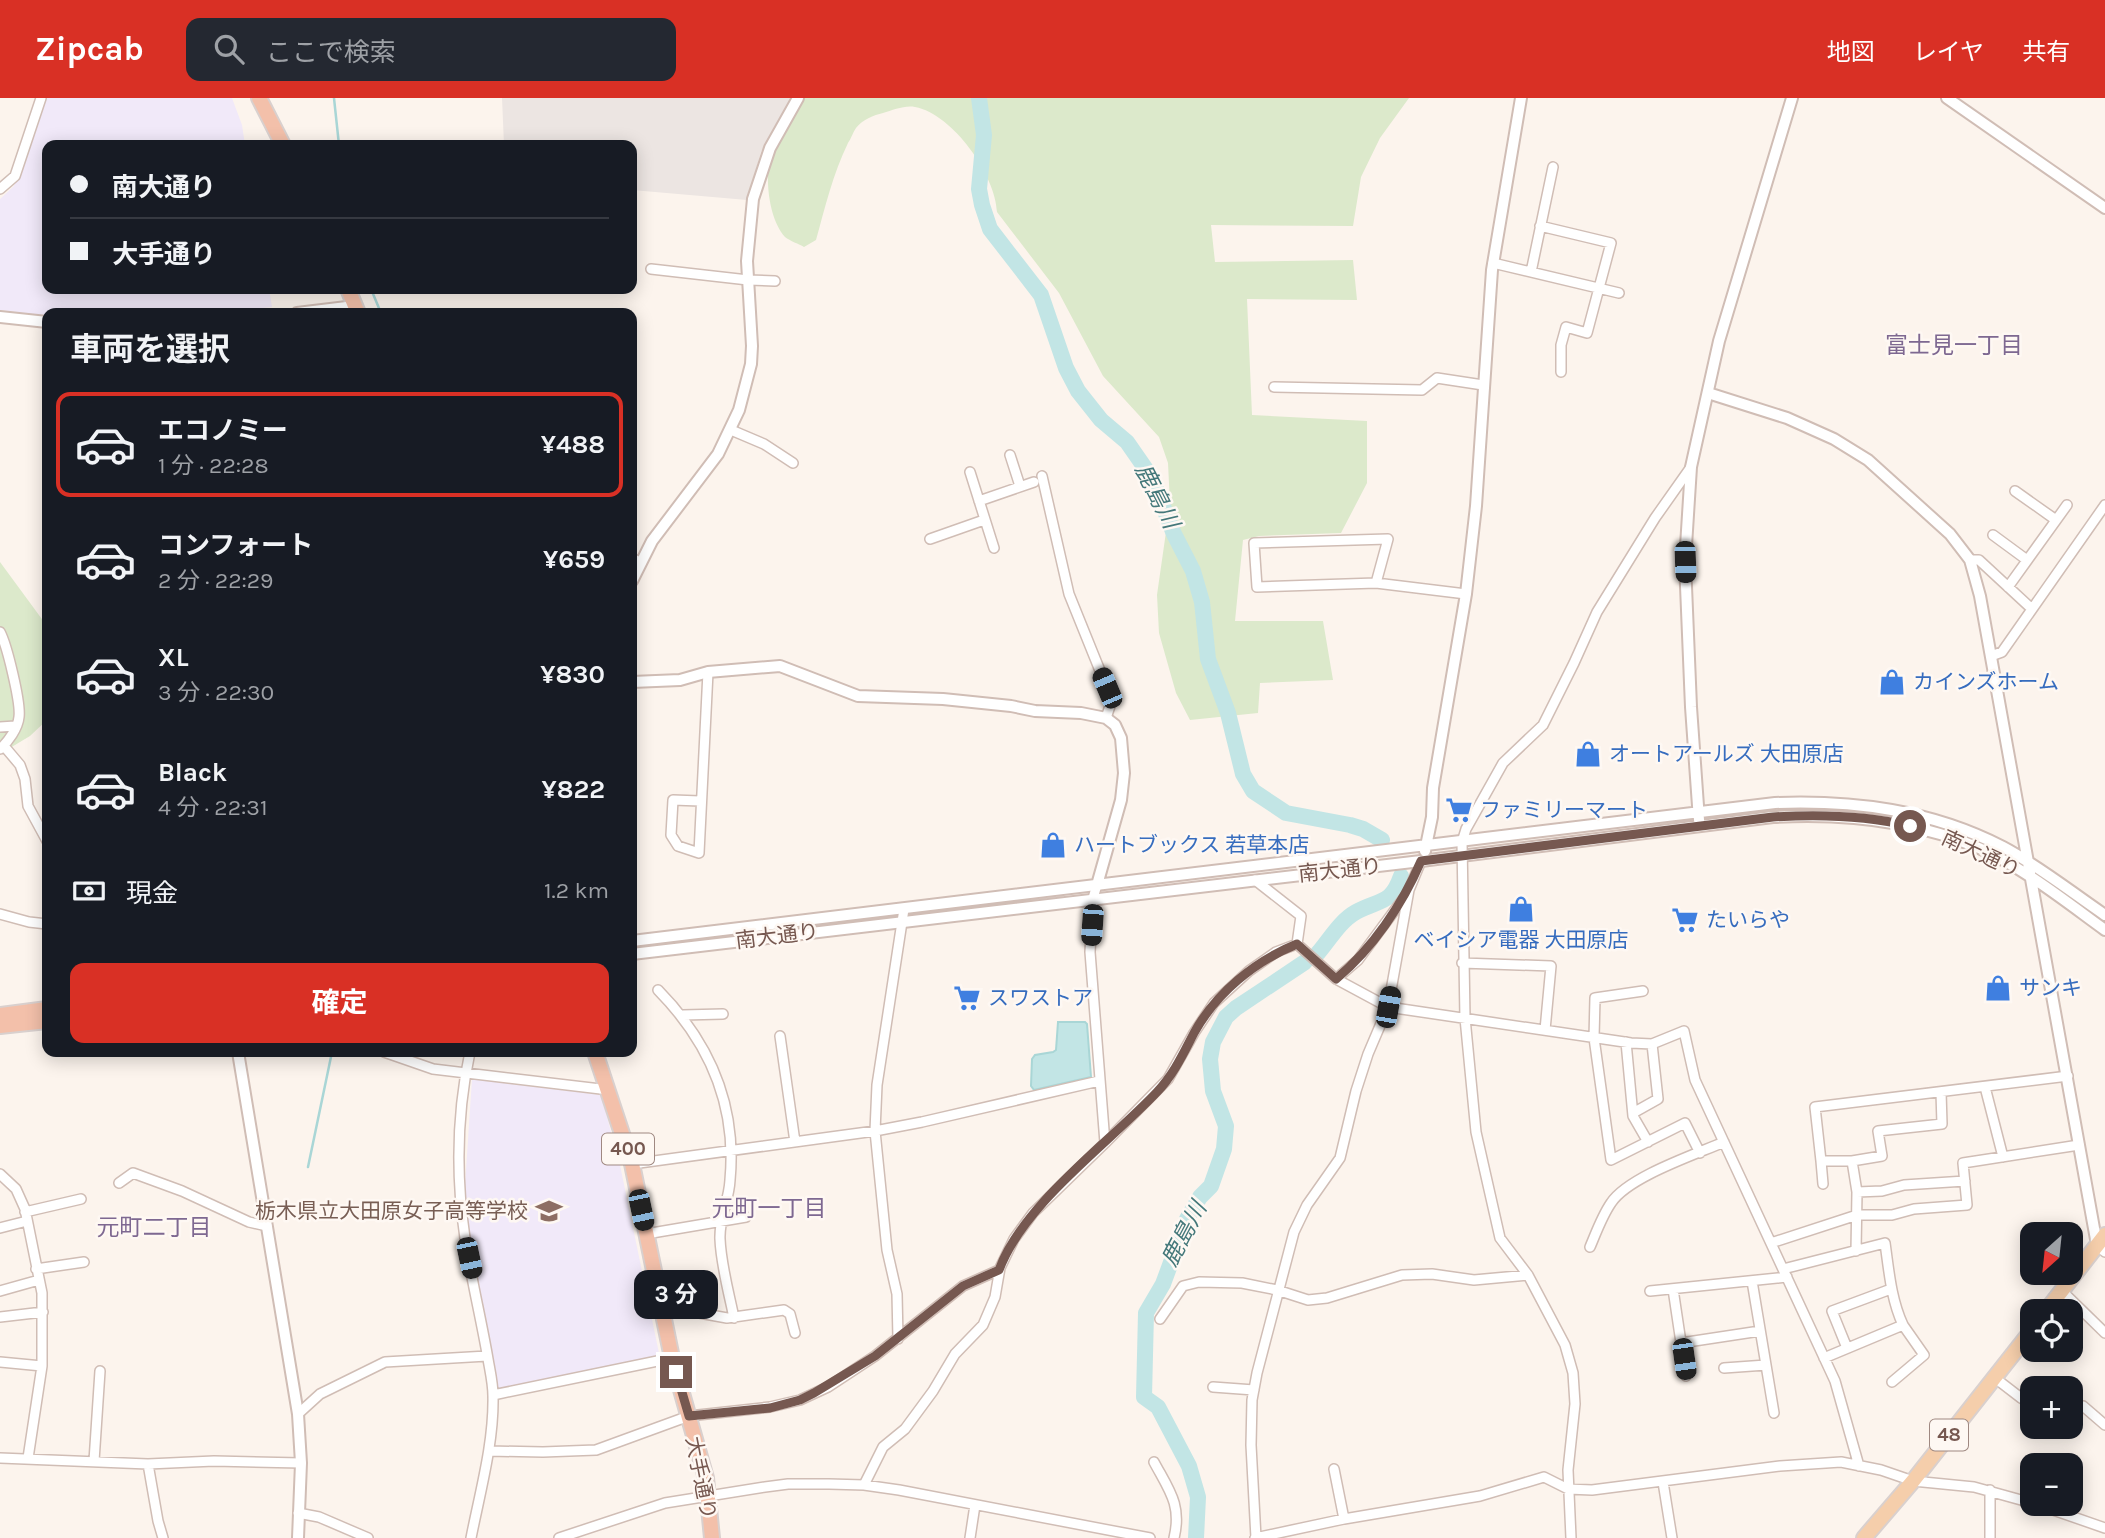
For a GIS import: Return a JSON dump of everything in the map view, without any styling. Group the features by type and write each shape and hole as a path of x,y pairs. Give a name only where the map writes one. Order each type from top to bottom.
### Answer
{"highway":[{"path":"259,98 280,140"},
{"path":"0,1015 42,1010"},
{"path":"0,1026 42,1022"},
{"name":"大手通り","path":"597,1057 632,1164 672,1358 709,1497 712,1538"}],"main road":[{"path":"2056,1299 2102,1244"},
{"name":"48","path":"1864,1538 1913,1481 2020,1344"}],"street":[{"path":"0,189 15,176 41,98"},
{"path":"637,559 718,454 731,430 751,364 748,249 753,199 770,148 798,98"},
{"path":"1521,98 1493,263 1476,506 1466,594 1433,788 1432,817 1426,846 1409,890 1388,1007 1356,1091 1340,1158 1307,1205 1294,1232 1277,1290 1254,1390 1251,1446 1256,1538 1344,1518 1480,1496 1544,1477 1568,1489 1592,1490 1780,1466 1842,1462 1881,1470 1913,1481 1990,1490 2020,1499"},
{"path":"1699,826 1685,562 1691,467 1719,341 1792,98"},
{"path":"1947,98 2105,208"},
{"path":"1531,272 1553,167"},
{"path":"1540,226 1611,243 1587,333 1566,327 1561,345 1561,372"},
{"path":"1493,263 1619,293"},
{"path":"651,269 775,281"},
{"path":"0,317 42,321"},
{"path":"1274,387 1422,390 1437,378 1483,385"},
{"path":"1708,393 1787,418 1834,439 1868,460 1950,534 1970,560 1980,596 2079,1145 2102,1244"},
{"path":"731,430 764,444 793,463"},
{"path":"1010,455 1020,486"},
{"path":"1571,1538 1568,1489 1576,1404 1573,1373 1565,1345 1528,1275 1500,1238 1476,1132 1462,963 1462,842 1466,829 1503,763 1543,725 1597,611 1655,518 1691,467"},
{"path":"970,472 994,548"},
{"path":"979,501 1038,479 1069,594 1107,688 1111,703 1106,718"},
{"path":"2015,491 2056,520"},
{"path":"2008,587 2067,505"},
{"path":"1991,656 2002,652 2105,505"},
{"path":"930,539 984,520"},
{"path":"1993,535 2027,560"},
{"path":"1376,583 1388,539 1254,543 1257,587 1376,583 1466,594"},
{"path":"1970,560 1979,560 2032,609"},
{"path":"0,632 13,677 19,717 2,747 19,765 25,779 28,806 42,832"},
{"path":"637,682 680,680 708,672 780,666 858,696 943,699 1035,711 1082,713 1106,718 1115,725 1121,738 1124,773 1121,800 1093,898 1090,952 1105,1143"},
{"path":"701,801 673,800 671,835 678,846 699,853 708,672"},
{"path":"0,727 15,726"},
{"name":"南大通り","path":"637,940 1775,803 1819,802 1870,806 1947,823 1973,833 2027,861 2105,915"},
{"name":"南大通り","path":"637,953 1773,817 1818,814 1882,820 1941,835 1979,849 2030,877 2105,930"},
{"path":"1255,880 1301,916 1297,944"},
{"path":"1336,979 1358,960 1409,890"},
{"path":"898,1339 897,1294 887,1250 874,1131 877,1085 904,909"},
{"path":"0,914 42,923"},
{"path":"1297,944 1336,979 1388,1007 1626,1042 1652,1044 1684,1031 1695,1080 1835,1381 1859,1466"},
{"path":"864,1485 883,1447 905,1429 933,1391 955,1354 982,1325 995,1297 999,1270 1014,1239 1032,1213 1168,1079 1214,1003 1249,971 1276,952 1297,944"},
{"path":"1462,963 1551,966 1545,1030"},
{"path":"658,990 683,1015 720,1083 728,1114 732,1150 730,1184 721,1222 720,1241 734,1318"},
{"path":"1643,990 1595,998 1594,1038 1611,1160 1685,1123 1700,1153"},
{"path":"683,1015 723,1014"},
{"path":"780,1035 795,1142"},
{"path":"1626,1042 1633,1113 1647,1142"},
{"path":"1633,1113 1658,1099 1652,1044"},
{"path":"241,1057 298,1414 301,1462 298,1538"},
{"path":"398,1057 433,1069 609,1090"},
{"path":"469,1057 461,1128 459,1184 465,1238 494,1395 489,1451 471,1538"},
{"path":"1823,1184 1815,1107 2068,1076"},
{"path":"632,1164 874,1131 1099,1081"},
{"path":"1985,1087 2003,1157"},
{"path":"1821,1161 1882,1156 1878,1130 1942,1124 1941,1092"},
{"path":"1590,1247 1610,1203 1622,1190 1724,1142"},
{"path":"1771,1243 1857,1215 1892,1215 1914,1209 1967,1205 1963,1163 2079,1145"},
{"path":"1852,1160 1857,1192 1856,1251"},
{"path":"119,1183 133,1173 182,1191 249,1222 267,1226"},
{"path":"0,1174 16,1189 26,1217 43,1312 42,1366 29,1458"},
{"path":"1857,1192 1882,1191 1904,1185 1965,1181"},
{"path":"0,1228 81,1199"},
{"path":"646,1234 746,1217"},
{"path":"1650,1291 1752,1281 1885,1243 1896,1311 1924,1355 1892,1382"},
{"path":"36,1269 85,1262"},
{"path":"489,1451 596,1450 689,1416 770,1408 800,1400 828,1387 898,1339 963,1286 999,1270"},
{"path":"1160,1319 1183,1286 1199,1282 1242,1283 1308,1300 1327,1298 1402,1275 1474,1280 1528,1275"},
{"path":"0,1291 39,1280"},
{"path":"1752,1281 1774,1413"},
{"path":"1673,1289 1686,1376"},
{"path":"1847,1348 1832,1311 1891,1289"},
{"path":"2062,1291 2105,1333"},
{"path":"661,1306 734,1318 784,1310 790,1314 795,1333"},
{"path":"0,1317 43,1312"},
{"path":"1824,1358 1903,1325"},
{"path":"1681,1343 1760,1331"},
{"path":"298,1414 320,1394 385,1362 487,1356"},
{"path":"494,1395 672,1358"},
{"path":"0,1362 42,1366"},
{"path":"1724,1368 1766,1365"},
{"path":"94,1461 100,1371"},
{"path":"1994,1378 2020,1397"},
{"path":"1213,1387 1254,1390"},
{"path":"2083,1406 2105,1425"},
{"path":"0,1458 148,1464 214,1461 301,1462"},
{"path":"1154,1462 1170,1491 1178,1519 1174,1538"},
{"path":"148,1464 163,1538"},
{"path":"1334,1469 1344,1518"},
{"path":"1663,1482 1672,1538"},
{"path":"559,1538 665,1503 788,1484 864,1485 1150,1538"},
{"path":"1990,1490 1990,1538"},
{"path":"970,1538 975,1505"},
{"path":"298,1513 319,1517 368,1538"},
{"path":"2070,1516 2105,1528"}],"shaded area":[{"path":"43,98 232,98 244,140 42,140 42,294 270,294 272,307 42,308 42,315 0,310 0,199 14,186"},
{"path":"502,98 792,98 761,152 747,200 637,190 637,140 504,140"},
{"name":"栃木県立大田原女子高等学校","path":"472,1079 601,1095 620,1165 660,1358 496,1389 470,1237 465,1185"}],"green space":[{"path":"803,98 1409,98 1380,138 1361,177 1353,226 1211,225 1215,262 1353,260 1357,300 1247,299 1252,415 1367,421 1367,483 1341,533 1259,536 1243,540 1235,621 1323,621 1333,680 1260,683 1258,713 1190,720 1176,693 1159,633 1157,595 1170,504 1168,463 1159,437 1103,376 1059,293 997,212 989,181 970,149 944,121 929,112 915,107 903,107 868,118 861,123 854,131 838,167 816,240 804,247 785,237 771,205 769,166 777,138"},
{"path":"0,562 42,619 42,725 30,736 0,754"}],"water":[{"path":"1058,1022 1087,1024 1091,1077 1034,1090 1031,1086 1032,1059 1035,1055 1056,1050"}],"waterway":[{"path":"334,98 338,140"},
{"name":"鹿島川","path":"979,98 984,135 979,189 990,229 1041,295 1066,368 1078,391 1101,420 1127,442 1152,478 1174,534 1193,571 1202,602 1208,659 1228,713 1243,774 1253,791 1286,813 1350,825 1382,840"},
{"path":"373,294 379,308"},
{"name":"鹿島川","path":"1318,953 1350,916 1389,897 1401,876"},
{"name":"鹿島川","path":"1196,1538 1198,1497 1189,1466 1158,1407 1144,1397 1146,1313 1163,1284 1187,1219 1200,1197 1211,1186 1224,1149 1226,1126 1213,1091 1210,1059 1213,1042 1226,1017 1236,1008 1305,962"},
{"path":"308,1167 331,1057"}],"place":[{"name":"カインズホーム","path":"1892,682"},
{"name":"オートアールズ 大田原店","path":"1588,754"},
{"name":"ファミリーマート","path":"1459,810"},
{"name":"ハートブックス 若草本店","path":"1053,845"},
{"name":"ベイシア電器 大田原店","path":"1521,909"},
{"name":"たいらや","path":"1685,920"},
{"name":"サンキ","path":"1998,988"},
{"name":"スワストア","path":"967,998"},
{"name":"栃木県立大田原女子高等学校","path":"549,1211"}],"district":[{"name":"富士見一丁目","path":"1954,345"},
{"name":"元町一丁目","path":"769,1208"},
{"name":"元町二丁目","path":"154,1227"}],"route":[{"path":"676,1372 689,1416 770,1408 800,1400 828,1387 875,1356 963,1286 999,1270 1014,1239 1032,1213 1157,1092 1181,1059 1210,1007 1249,971 1276,952 1297,944 1336,979 1358,960 1409,890 1421,861 1773,817 1818,814 1882,820 1910,826"}]}
